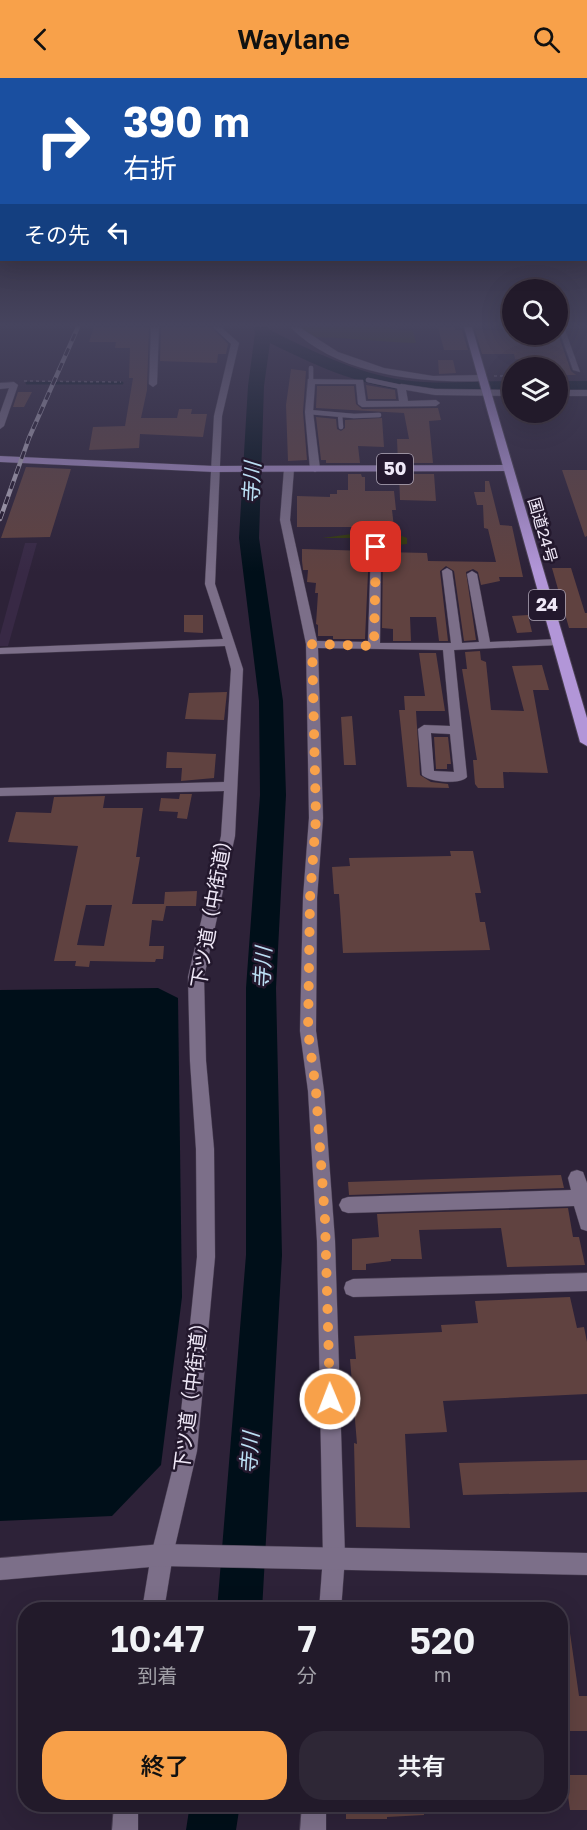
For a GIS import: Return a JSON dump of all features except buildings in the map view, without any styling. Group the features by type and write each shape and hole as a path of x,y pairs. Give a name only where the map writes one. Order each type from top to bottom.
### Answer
{"highway":[{"name":"国道24号","path":"491,409 587,742"}],"main road":[{"name":"50","path":"0,459 218,469 508,468"}],"street":[{"path":"0,426 6,409"},
{"name":"下ツ道（中街道）","path":"156,1602 171,1556 188,1451 206,1257 206,1161 198,1061 196,977 228,836 237,669 210,584 220,409"},
{"path":"309,409 315,469"},
{"path":"286,469 285,520 312,644 316,818 310,898 308,1031 316,1091 326,1241 330,1602"},
{"path":"374,646 376,547"},
{"path":"447,571 461,777 428,775 424,729 457,730"},
{"path":"472,574 485,646"},
{"path":"0,651 230,642"},
{"path":"312,644 453,647 558,642"},
{"path":"0,792 230,786"},
{"path":"577,1178 587,1223"},
{"path":"348,1205 581,1198"},
{"path":"353,1288 587,1282"},
{"path":"0,1569 171,1556 328,1557 587,1564"},
{"path":"125,1830 126,1812"},
{"path":"313,1830 314,1812"}],"lane":[{"path":"309,412 379,415"},
{"path":"340,415 341,427"}],"shaded area":[{"path":"25,543 37,543 8,646 0,646 0,635"},
{"path":"158,988 178,998 182,1297 161,1465 112,1516 0,1521 0,990"}],"green space":[{"path":"375,531 394,533 407,538 407,544 387,546 363,538 322,538"}],"waterway":[{"name":"寺川","path":"240,1602 264,1255 261,988 273,795 271,701 249,538 255,409"},
{"name":"寺川","path":"211,1830 214,1812"}],"railway":[{"path":"0,519 42,409"}],"route":[{"path":"330,1399 325,1220 316,1091 308,1031 310,898 316,818 312,644 374,646 376,547"}]}
